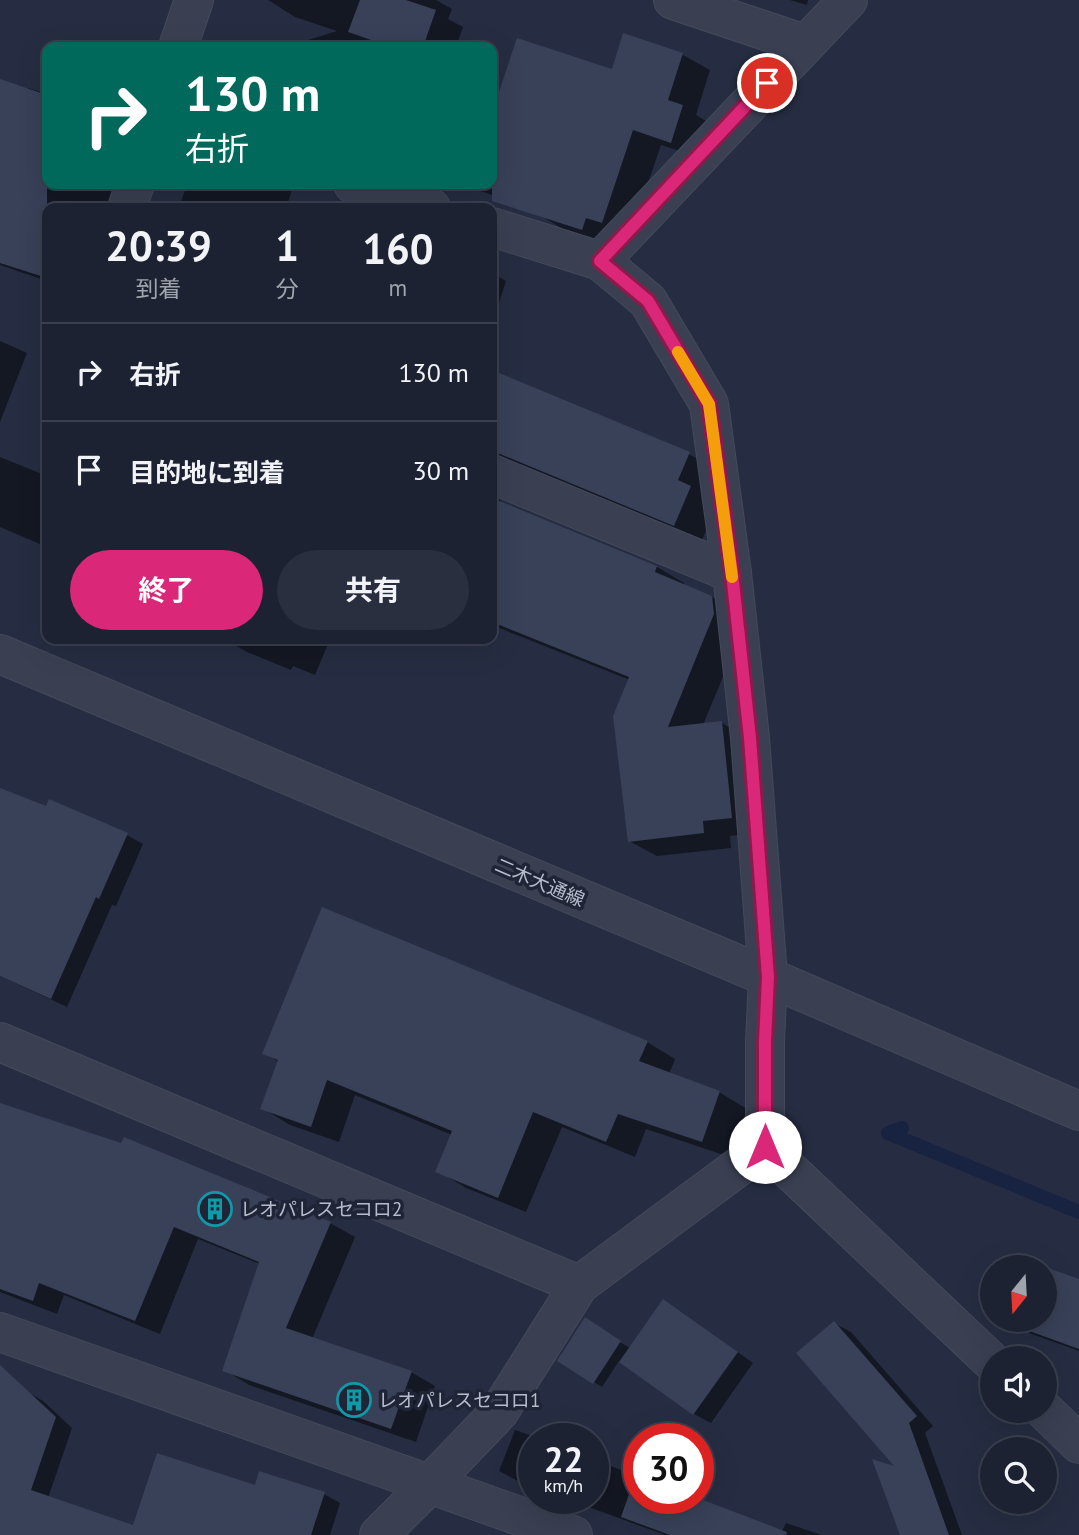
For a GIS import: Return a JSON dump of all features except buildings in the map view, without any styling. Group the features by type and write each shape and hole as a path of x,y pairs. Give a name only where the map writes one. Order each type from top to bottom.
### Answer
{"street":[{"path":"180,42 194,0"},
{"path":"673,0 804,44"},
{"path":"600,261 848,0"},
{"path":"369,189 415,203"},
{"path":"497,229 600,261 648,301 709,404 732,573 750,738 768,977 765,1147 980,1351"},
{"path":"497,476 732,573"},
{"name":"二木大通線","path":"0,654 1079,1111"},
{"path":"0,1042 579,1285"},
{"path":"379,1535 499,1412 579,1285 765,1147"},
{"path":"0,1332 573,1535"},
{"path":"1057,1423 1079,1444"}],"waterway":[{"path":"902,1128 888,1133 1079,1212"}],"slow traffic":[{"path":"678,352 709,404 732,577"}],"place":[{"name":"レオパレスセコロ2","path":"215,1209"},
{"name":"レオパレスセコロ1","path":"354,1400"}],"route":[{"path":"765,1147 768,977 750,738 732,573 709,404 648,301 600,261 767,83"}]}
